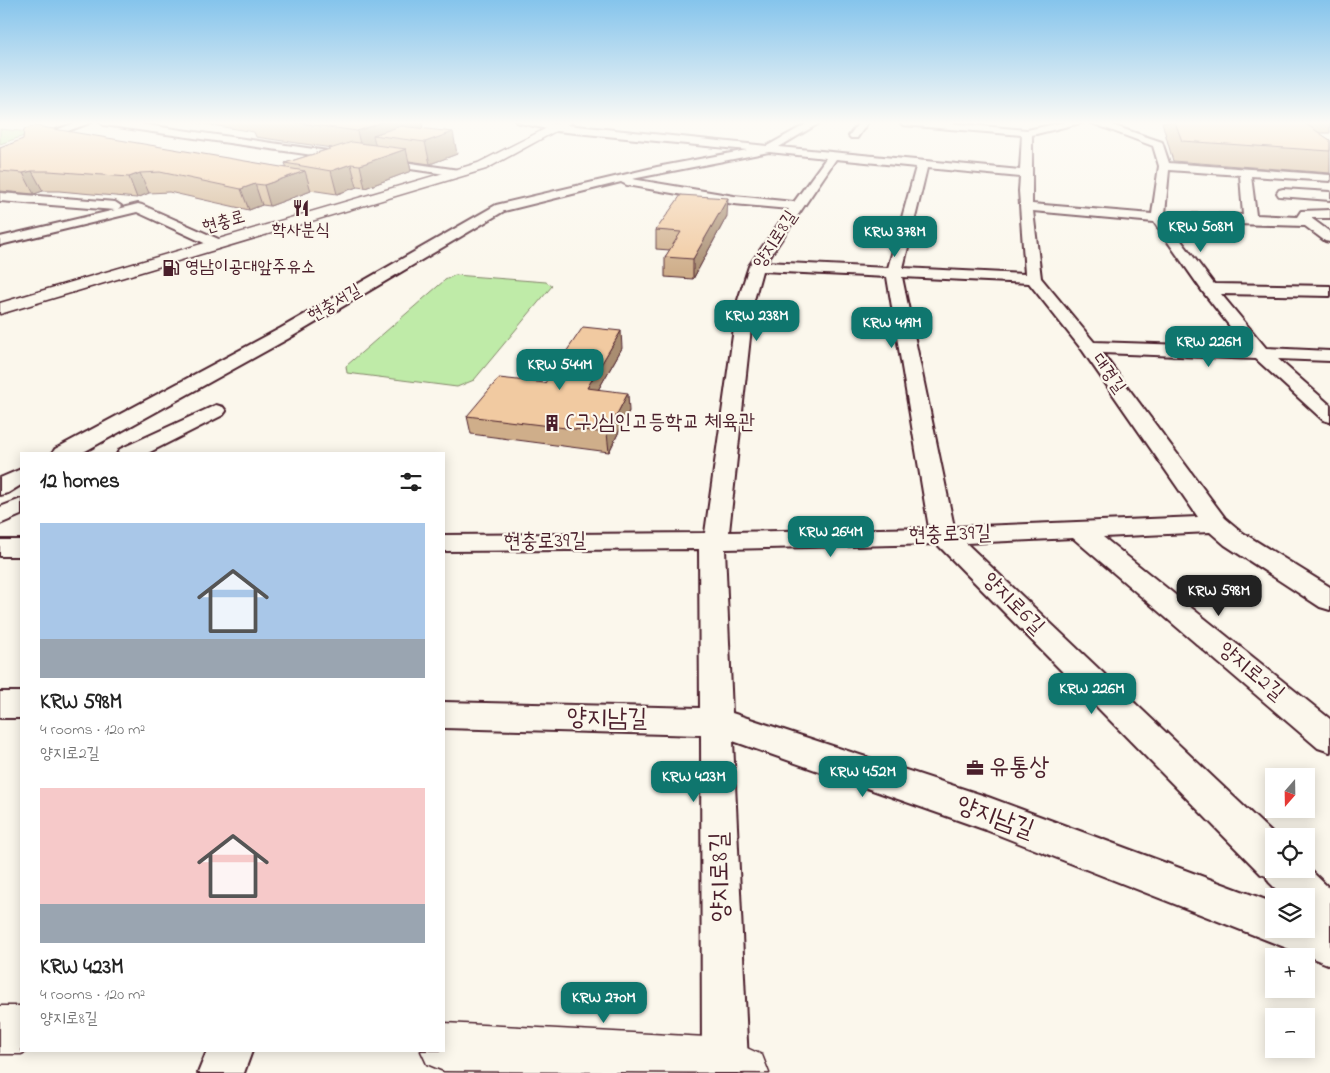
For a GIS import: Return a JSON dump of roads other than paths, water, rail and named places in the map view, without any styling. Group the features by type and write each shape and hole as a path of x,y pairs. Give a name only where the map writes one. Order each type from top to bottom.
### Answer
{"main road":[{"name":"현충로","path":"0,309 462,172"},
{"path":"0,1030 20,1030"},
{"path":"445,1047 734,1068"}],"street":[{"path":"453,172 459,173"},
{"name":"현충서길","path":"67,452 287,332 500,208 648,172"},
{"name":"양지로8길","path":"734,1068 717,722 714,541 746,300 756,266 821,172"},
{"path":"920,172 894,273 944,536"},
{"path":"756,266 1033,279 1025,174 1003,172"},
{"path":"1163,172 1158,218 1209,289 1260,353 1330,416"},
{"path":"1245,172 1251,190 1250,219"},
{"path":"1246,172 1330,178"},
{"name":"현충서길","path":"617,180 734,200 797,206"},
{"path":"1274,192 1330,196"},
{"path":"0,197 138,208 218,244"},
{"path":"1027,207 1158,218 1309,222"},
{"path":"0,241 138,208"},
{"path":"1330,214 1305,214 1303,218 1330,238"},
{"name":"대경길","path":"1033,279 1089,347 1216,524 1234,539 1330,600"},
{"path":"1209,289 1330,291"},
{"path":"1089,347 1330,356"},
{"path":"132,452 216,411"},
{"path":"0,488 20,477"},
{"path":"0,516 20,506"},
{"name":"현충로39길","path":"445,543 714,541 944,536 1216,524"},
{"name":"양지로2길","path":"1079,530 1330,738"},
{"name":"양지로6길","path":"944,536 1265,852"},
{"path":"0,548 20,548"},
{"path":"0,705 20,705"},
{"name":"양지남길","path":"445,715 717,722 988,814 1265,921"},
{"path":"1291,878 1330,916"},
{"path":"1312,938 1330,945"},
{"path":"221,1073 230,1052"}],"place":[{"name":"학사분식","path":"301,208"},
{"name":"영남이공대앞주유소","path":"171,268"},
{"name":"(구)심인고등학교 체육관","path":"552,423"},
{"name":"유통상","path":"975,768"}]}
